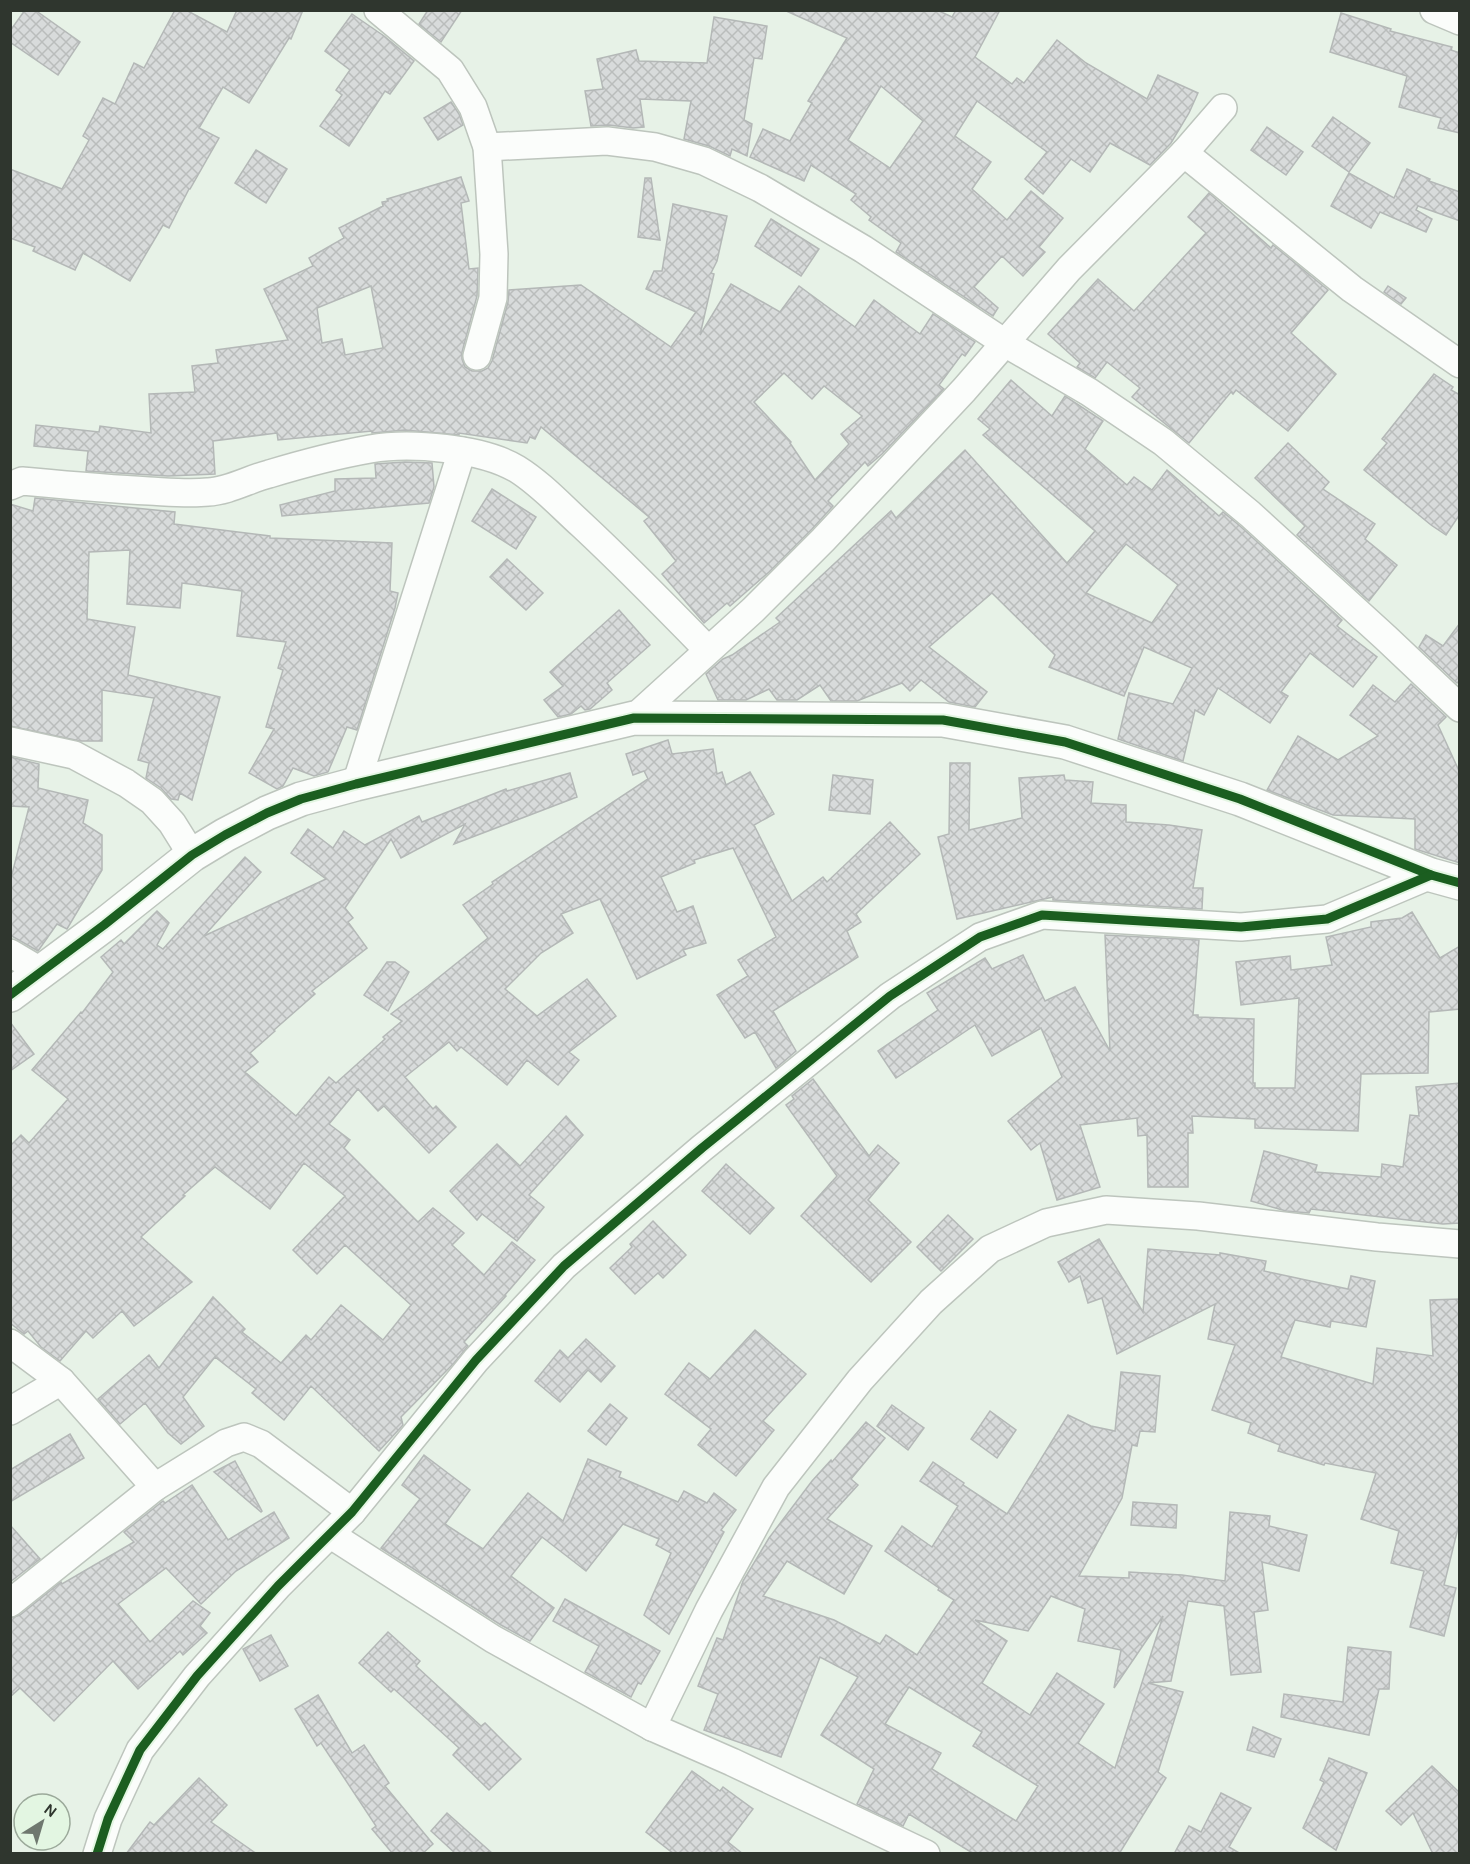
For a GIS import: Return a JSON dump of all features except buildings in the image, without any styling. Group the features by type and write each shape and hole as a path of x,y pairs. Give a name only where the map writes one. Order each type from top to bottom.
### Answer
{"street":[{"path":"378,10 450,70 473,107 487,147 494,254 493,298 477,356"},
{"path":"1434,10 1460,21"},
{"path":"634,718 753,610 824,540 1069,270 1184,153 1223,108"},
{"path":"487,147 607,141 655,147 704,162 760,188 863,249 1005,343 1089,392 1163,442 1250,514 1460,708"},
{"path":"1184,153 1352,289 1460,364"},
{"path":"10,486 22,481 110,489 210,492 225,490 258,477 313,461 373,448 418,447 462,451 489,458 516,469 543,489 618,558 708,650"},
{"path":"356,784 462,451"},
{"path":"10,995 192,855 267,813 301,800 356,784 634,718 943,720 1065,742 1240,799 1445,879"},
{"path":"10,741 74,755 126,783 152,801 172,823 192,855"},
{"path":"97,1854 108,1819 140,1750 197,1676 278,1586 352,1512 476,1359 564,1266 702,1148 890,996 980,937 1042,915 1240,927 1327,919 1445,879"},
{"path":"10,953 42,972"},
{"path":"652,1727 709,1611 776,1487 860,1380 931,1302 990,1249 1046,1223 1107,1210 1198,1216 1377,1238 1460,1244"},
{"path":"10,1343 61,1381 155,1487"},
{"path":"10,1411 61,1381"},
{"path":"10,1603 155,1487 226,1443 244,1437 261,1444 352,1512"},
{"path":"331,1535 493,1640 652,1727 732,1762 926,1854"}],"cycle path":[{"path":"10,995 104,925 192,855 267,813 301,799 356,784 634,718 943,720 1065,742 1240,799 1431,875 1460,883"},
{"path":"97,1854 108,1819 140,1750 197,1676 278,1586 352,1512 476,1360 564,1266 702,1148 890,996 980,937 1042,915 1241,927 1327,919 1431,875"}]}
